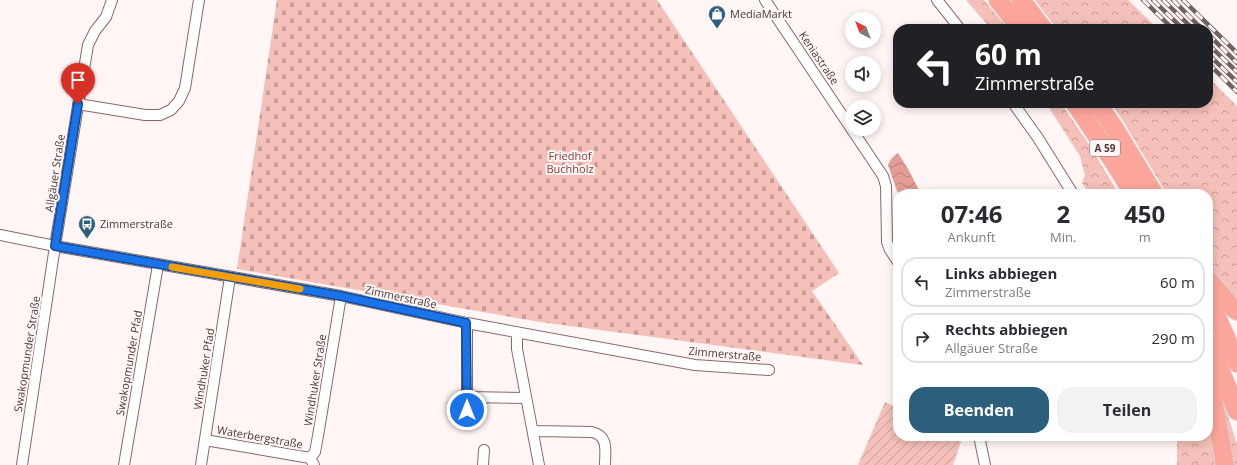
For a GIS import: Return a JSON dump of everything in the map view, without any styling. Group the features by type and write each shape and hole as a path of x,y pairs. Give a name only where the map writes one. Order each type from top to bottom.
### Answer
{"highway":[{"path":"998,0 1017,24"},
{"path":"1021,0 1039,24"},
{"name":"A 59","path":"1078,108 1131,189"},
{"name":"A 59","path":"1100,108 1151,189"},
{"path":"1213,286 1237,311"},
{"path":"1213,309 1237,364"},
{"path":"1213,353 1237,410"},
{"path":"1213,401 1225,465"}],"street":[{"name":"Allgäuer Straße","path":"55,246 88,45 106,17 112,0"},
{"path":"78,104 145,115 160,115 171,110 179,101 185,88 199,0"},
{"name":"Keniastraße","path":"765,0 883,176 886,186 888,242 893,254"},
{"path":"937,0 956,24"},
{"path":"1017,108 1038,138 1070,189"},
{"name":"Zimmerstraße","path":"0,235 158,265 341,296 466,323 695,365 769,370"},
{"name":"Swakopmunder Straße","path":"22,465 55,246"},
{"name":"Swakopmunder Pfad","path":"124,465 158,265"},
{"name":"Windhuker Pfad","path":"201,465 230,277"},
{"name":"Windhuker Straße","path":"312,462 318,436 341,296"},
{"path":"466,323 467,423"},
{"path":"517,332 517,349 539,465"},
{"path":"467,397 526,398"},
{"path":"533,431 592,432 601,436 604,440 605,446 605,465"},
{"name":"Waterbergstraße","path":"205,440 312,462"},
{"path":"980,441 985,465"},
{"path":"483,465 484,450"}],"green space":[{"name":"Friedhof Buchholz","path":"277,0 657,0 839,273 812,291 863,365 540,322 237,269"},
{"path":"966,0 984,0 1004,24 987,24"},
{"path":"1035,0 1128,0 1153,24 1053,24"},
{"path":"1213,82 1237,106 1237,305 1219,287 1213,278 1213,189 1164,189 1114,108 1213,108"},
{"path":"1049,108 1064,108 1116,189 1086,189 1082,183 1085,175 1080,156"},
{"path":"1213,378 1237,444 1237,465 1230,465 1218,403 1213,386"},
{"path":"885,402 893,406 893,441 961,441 953,465 858,465"},
{"path":"1213,426 1220,465 1177,465 1177,441 1213,441"}],"water":[{"path":"898,153 918,189 896,189 888,165 891,159"}],"railway":[{"path":"1143,0 1168,24"},
{"path":"1153,0 1178,24"},
{"path":"1163,0 1188,24"},
{"path":"1173,0 1197,24"},
{"path":"1183,0 1207,24"},
{"path":"1213,29 1237,53"},
{"path":"1213,39 1237,63"},
{"path":"1213,49 1237,72"},
{"path":"1213,59 1237,82"},
{"path":"1213,68 1237,92"}],"slow traffic":[{"path":"172,267 300,289"}],"place":[{"name":"MediaMarkt","path":"717,29"},
{"name":"Zimmerstraße","path":"87,239"}],"route":[{"path":"78,104 55,246 341,296 466,323 467,410"}]}
